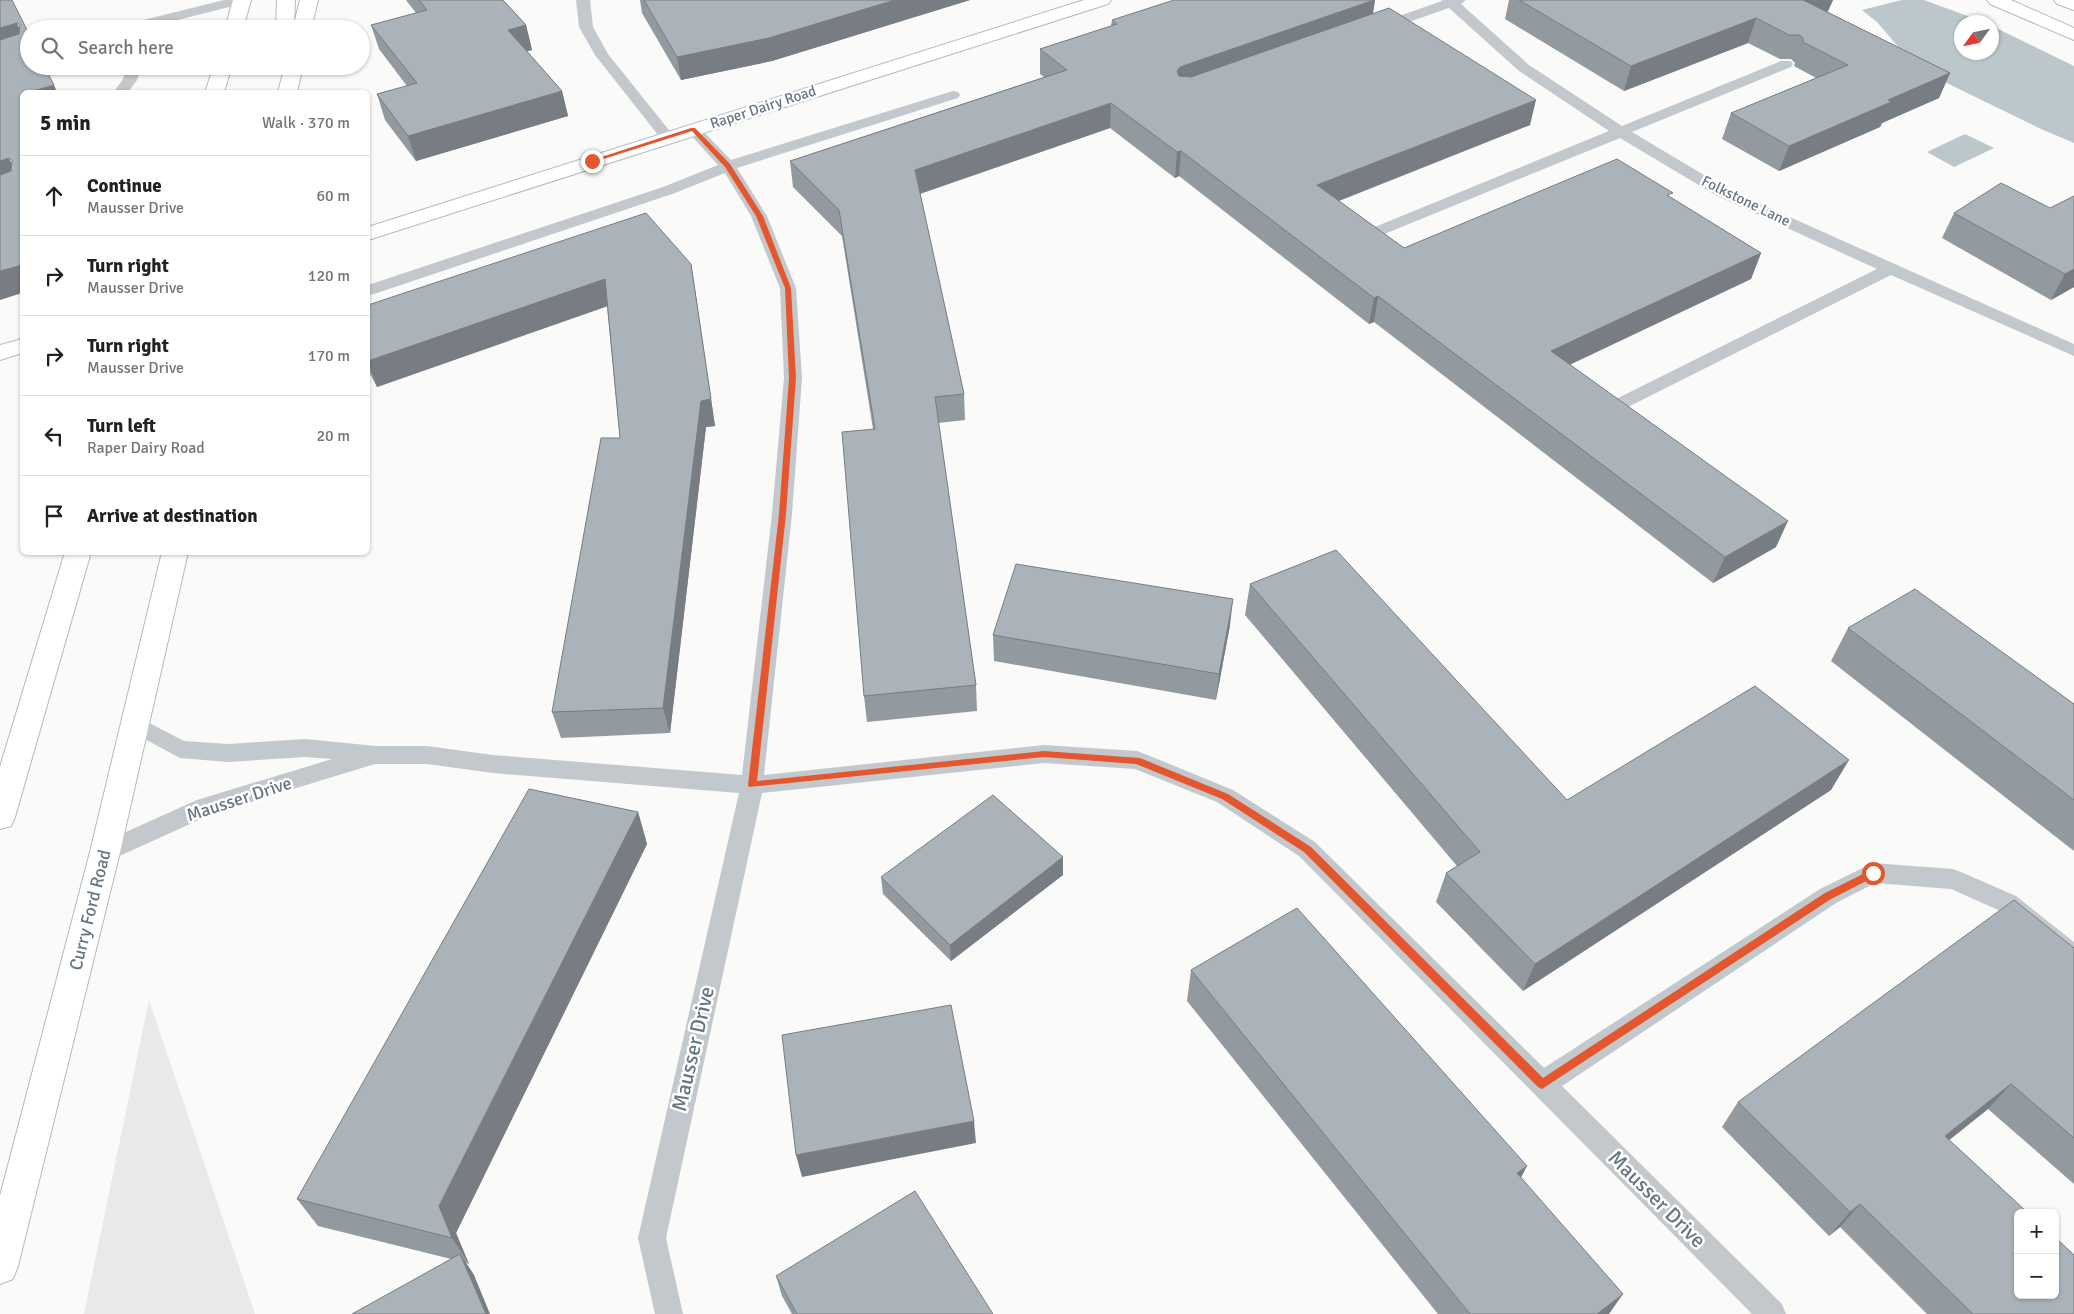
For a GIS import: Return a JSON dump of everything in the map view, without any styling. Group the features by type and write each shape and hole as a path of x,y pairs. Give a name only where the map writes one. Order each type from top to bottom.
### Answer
{"main road":[{"path":"236,20 241,0"},
{"path":"286,0 286,20"},
{"path":"304,20 309,0"},
{"name":"Raper Dairy Road","path":"370,233 1099,0"},
{"path":"1996,0 2074,35"},
{"path":"2063,0 2074,5"},
{"path":"216,90 220,75"},
{"path":"285,75 286,90"},
{"path":"287,90 291,75"},
{"path":"0,353 20,347"},
{"path":"0,817 77,555"},
{"name":"Curry Ford Road","path":"0,1266 105,852 174,555"}],"lane":[{"path":"168,20 241,0"},
{"path":"583,0 586,27 602,55 667,137"},
{"path":"1368,32 1452,1"},
{"name":"Folkstone Lane","path":"1452,1 1524,68 1622,132 1723,193 2074,351"},
{"path":"1371,234 1786,64"},
{"path":"122,90 132,75"},
{"path":"370,289 668,190 728,166 954,95"},
{"name":"Mausser Drive","path":"669,1314 652,1238 752,785 782,514 793,378 788,288 760,216 728,166 693,129"},
{"path":"1618,405 1892,268"},
{"name":"Mausser Drive","path":"134,723 180,749 228,753 305,748 376,755 427,755 492,764 752,785 1044,754 1137,760 1225,796 1307,849 1772,1314"},
{"name":"Mausser Drive","path":"105,852 205,807 376,755"},
{"path":"1542,1084 1828,896 1873,873 1953,879 2007,903 2074,957"}],"shaded area":[{"path":"1902,0 1924,0 1965,15 1954,15 1954,60 1999,60 1999,29 2074,66 2074,143 1924,72 1901,50 1877,22 1862,10"},
{"path":"1965,134 1994,148 1954,167 1927,152"},
{"path":"149,1000 255,1314 84,1314"}],"building":[{"path":"0,0 12,0 22,20 20,20 20,25 17,23 0,28"},
{"path":"419,0 503,0 526,25 508,30 562,91 408,136 377,94 417,83 371,25 427,10"},
{"path":"644,0 895,0 769,38 677,57"},
{"path":"1174,0 1374,0 1180,67 1177,71 1179,76 1191,77 1389,8 1536,100 1317,185 1404,248 1617,159 1673,193 1667,195 1761,253 1551,351 1788,521 1725,557 1378,296 1374,298 1181,151 1177,152 1111,103 915,170 964,394 935,397 976,685 864,696 842,432 875,429 839,210 790,161 1067,70 1040,49 1117,24 1112,20"},
{"path":"1519,0 1803,0 1950,73 1888,100 1891,102 1789,146 1731,113 1848,65 1803,42 1803,38 1800,35 1789,35 1756,18 1631,66"},
{"path":"20,25 20,75 49,75 54,85 36,90 20,90 20,266 0,271 0,175 11,171 12,160 9,158 0,161 0,40 19,34"},
{"path":"2001,183 2050,208 2074,196 2074,269 2065,274 1954,213"},
{"path":"646,213 691,264 711,399 701,401 663,708 552,712 601,438 620,438 605,279 370,360 370,304"},
{"path":"1336,550 1567,800 1755,686 1849,760 1535,964 1446,873 1480,852 1250,584"},
{"path":"1016,564 1233,599 1219,674 993,635"},
{"path":"1915,589 2074,704 2074,800 1848,628"},
{"path":"529,789 638,812 439,1206 452,1238 297,1199"},
{"path":"993,795 1063,857 950,945 881,877"},
{"path":"2014,900 2074,948 2074,1138 2011,1084 1945,1136 2024,1209 2014,1209 2014,1299 2059,1299 2059,1241 2074,1255 2074,1314 1973,1314 1860,1204 1850,1212 1738,1102"},
{"path":"1297,908 1527,1166 1517,1173 1623,1294 1597,1314 1470,1314 1191,970"},
{"path":"951,1005 974,1121 796,1155 782,1035"},
{"path":"915,1191 993,1314 797,1314 776,1276"},
{"path":"460,1254 486,1314 352,1314"}],"route":[{"path":"592,161 693,129 728,166 760,216 788,288 793,378 782,514 752,785 1044,754 1137,760 1225,796 1307,849 1542,1084 1828,896 1873,873"}]}
